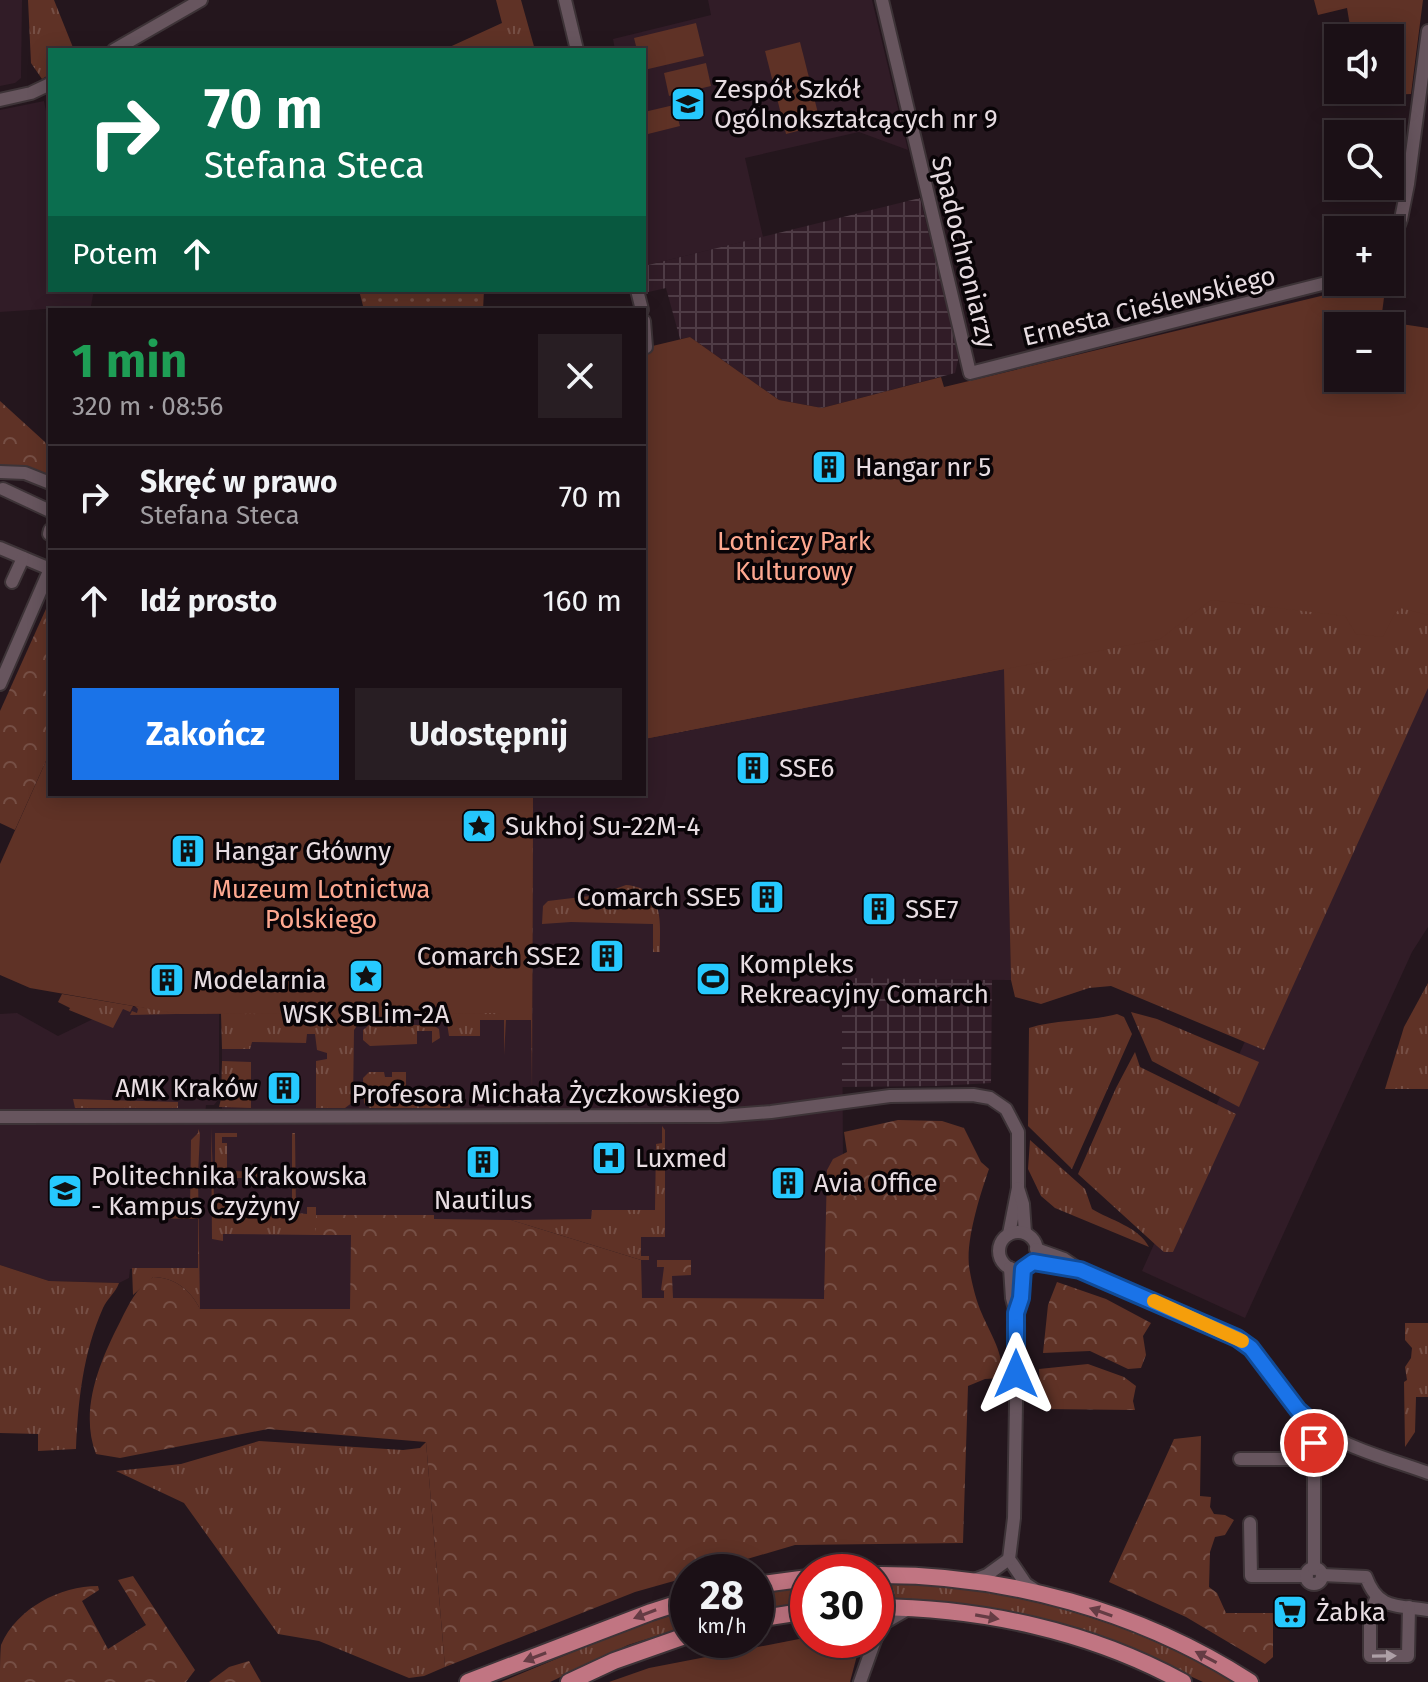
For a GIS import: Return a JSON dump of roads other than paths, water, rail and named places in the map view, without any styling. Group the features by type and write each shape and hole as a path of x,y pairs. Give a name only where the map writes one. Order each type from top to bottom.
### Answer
{"main road":[{"path":"894,1576 973,1581 1040,1594 1102,1612 1160,1634 1250,1682"},
{"path":"468,1682 670,1606"},
{"path":"894,1608 968,1613 1053,1631 1116,1652 1183,1682"},
{"path":"569,1682 614,1661 670,1641"}],"street":[{"path":"117,48 201,0"},
{"path":"565,0 577,48"},
{"name":"Spadochroniarzy","path":"882,0 970,373"},
{"path":"1402,216 1428,31"},
{"path":"0,100 31,93 48,85"},
{"name":"Ernesta Cieślewskiego","path":"970,373 1324,284"},
{"path":"0,472 25,473 48,482"},
{"path":"3,489 48,510"},
{"path":"0,548 48,568"},
{"path":"12,582 23,558"},
{"path":"1,681 48,574"},
{"name":"Profesora Michała Życzkowskiego","path":"0,1117 719,1116 751,1115 879,1097 973,1095 990,1098 1001,1105 1016,1126 1019,1139 1018,1188 1009,1234 999,1248 1001,1260 1025,1262"},
{"name":"Profesora Michała Życzkowskiego","path":"1018,1188 1023,1204 1025,1233"},
{"path":"1009,1234 1025,1233 1031,1237 1012,1298 1016,1313 1014,1505 1009,1559 1026,1584 1040,1594"},
{"path":"1025,1262 1080,1270 1246,1343 1298,1410 1323,1432 1428,1473"},
{"path":"1314,1573 1314,1443 1323,1432"},
{"path":"1240,1459 1313,1459"},
{"path":"1250,1523 1251,1576 1314,1573 1366,1577 1376,1599 1370,1613 1370,1656 1408,1656 1409,1607"},
{"path":"973,1581 1009,1559"},
{"path":"1376,1599 1428,1610"},
{"path":"894,1617 910,1608"},
{"path":"861,1682 868,1658"}],"place":[{"name":"Zespół Szkół Ogólnokształcących nr 9","path":"688,104"},
{"name":"Hangar nr 5","path":"829,467"},
{"name":"SSE6","path":"753,768"},
{"name":"Sukhoj Su-22M-4","path":"479,826"},
{"name":"Hangar Główny","path":"188,851"},
{"name":"Comarch SSE5","path":"767,897"},
{"name":"SSE7","path":"879,909"},
{"name":"Comarch SSE2","path":"607,956"},
{"name":"WSK SBLim-2A","path":"366,976"},
{"name":"Kompleks Rekreacyjny Comarch","path":"713,979"},
{"name":"Modelarnia","path":"167,980"},
{"name":"AMK Kraków","path":"284,1088"},
{"name":"Luxmed","path":"609,1158"},
{"name":"Nautilus","path":"483,1162"},
{"name":"Avia Office","path":"788,1183"},
{"name":"Politechnika Krakowska - Kampus Czyżyny","path":"65,1191"},
{"name":"Żabka","path":"1290,1612"}],"park label":[{"name":"Lotniczy Park Kulturowy","path":"794,556"},
{"name":"Muzeum Lotnictwa Polskiego","path":"321,904"}]}
